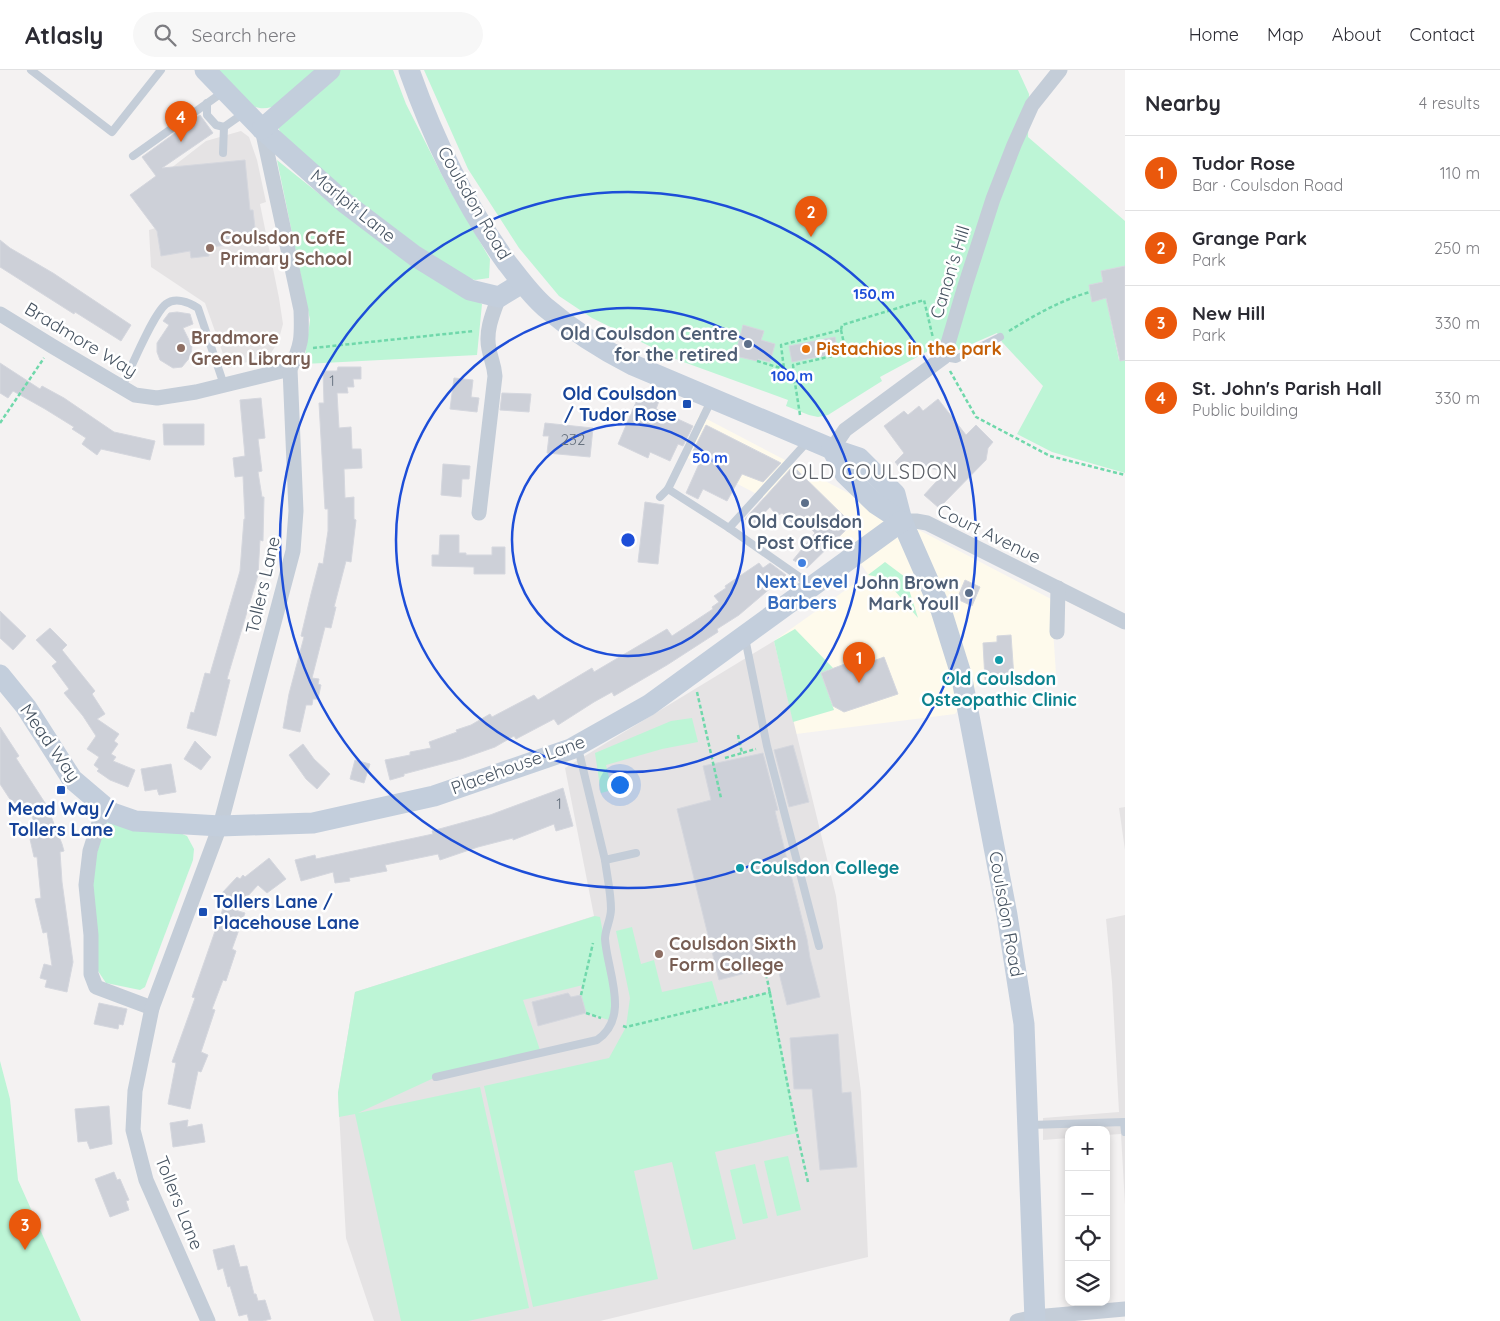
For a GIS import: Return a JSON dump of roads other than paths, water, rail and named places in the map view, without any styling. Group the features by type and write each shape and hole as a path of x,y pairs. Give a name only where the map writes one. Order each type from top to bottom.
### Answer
{"main road":[{"name":"Marlpit Lane","path":"205,70 262,129 345,203 415,256 470,290 498,297"},
{"path":"262,129 330,70"},
{"name":"Coulsdon Road","path":"409,70 451,170 489,236 522,283 544,306 603,350 633,365 832,449 859,458 895,494 902,522 941,610 961,674 1007,915 1024,1024 1028,1125 1029,1320"},
{"path":"498,297 522,283"},
{"name":"Placehouse Lane","path":"220,826 313,823 424,798 578,746 649,705 902,522"},
{"name":"Mead Way","path":"0,675 26,707 72,779 112,813 135,821 220,826"}],"street":[{"name":"Canon's Hill","path":"944,357 964,286 1014,145 1032,105 1060,70"},
{"name":"Tollers Lane","path":"208,1321 146,1180 133,1130 135,1091 152,1008 220,826 293,551 296,511 290,369 299,350 302,332 301,310 262,129"},
{"path":"479,513 495,376 494,362 489,348 488,330 498,297"},
{"name":"Bradmore Way","path":"0,314 135,394 157,398 196,392 290,369"},
{"path":"832,449 845,430 944,357"},
{"name":"Court Avenue","path":"902,522 916,521 927,523 1125,622"},
{"path":"1058,588 1058,632"},
{"path":"104,807 90,851 86,885 91,935 92,974 96,987 152,1008"},
{"path":"1029,1320 1125,1309"}],"lane":[{"path":"31,70 112,132 161,70"},
{"path":"133,156 225,90"},
{"path":"207,103 208,115 216,125 224,127 245,112"},
{"path":"223,153 224,127"},
{"path":"122,387 157,314 167,303 179,301 188,302 198,308 224,385"},
{"path":"944,357 956,359 1000,337"},
{"path":"660,497 668,489 712,398"},
{"path":"729,528 804,437"},
{"path":"668,489 729,528 813,586"},
{"path":"745,636 767,746 819,946"},
{"path":"436,1077 597,1040 611,1026 615,1011 614,992 605,938 611,910 605,860 578,746"},
{"path":"605,860 636,853"},
{"path":"1028,1125 1124,1122 1125,1132"}],"place":[{"name":"St. John's Parish Hall","path":"181,142"},
{"name":"Grange Park","path":"811,237"},
{"name":"Coulsdon CofE Primary School","path":"210,248"},
{"name":"Old Coulsdon Centre for the retired","path":"748,344"},
{"name":"Bradmore Green Library","path":"181,348"},
{"name":"Pistachios in the park","path":"806,349"},
{"name":"Old Coulsdon / Tudor Rose","path":"687,404"},
{"name":"Old Coulsdon Post Office","path":"805,503"},
{"name":"Next Level Barbers","path":"802,563"},
{"name":"John Brown Mark Youll","path":"969,593"},
{"name":"Old Coulsdon Osteopathic Clinic","path":"999,660"},
{"name":"Tudor Rose","path":"859,683"},
{"name":"Mead Way / Tollers Lane","path":"61,790"},
{"name":"Coulsdon College","path":"740,868"},
{"name":"Tollers Lane / Placehouse Lane","path":"203,912"},
{"name":"Coulsdon Sixth Form College","path":"659,954"},
{"name":"New Hill","path":"25,1250"}],"district":[{"name":"OLD COULSDON","path":"875,472"}]}
